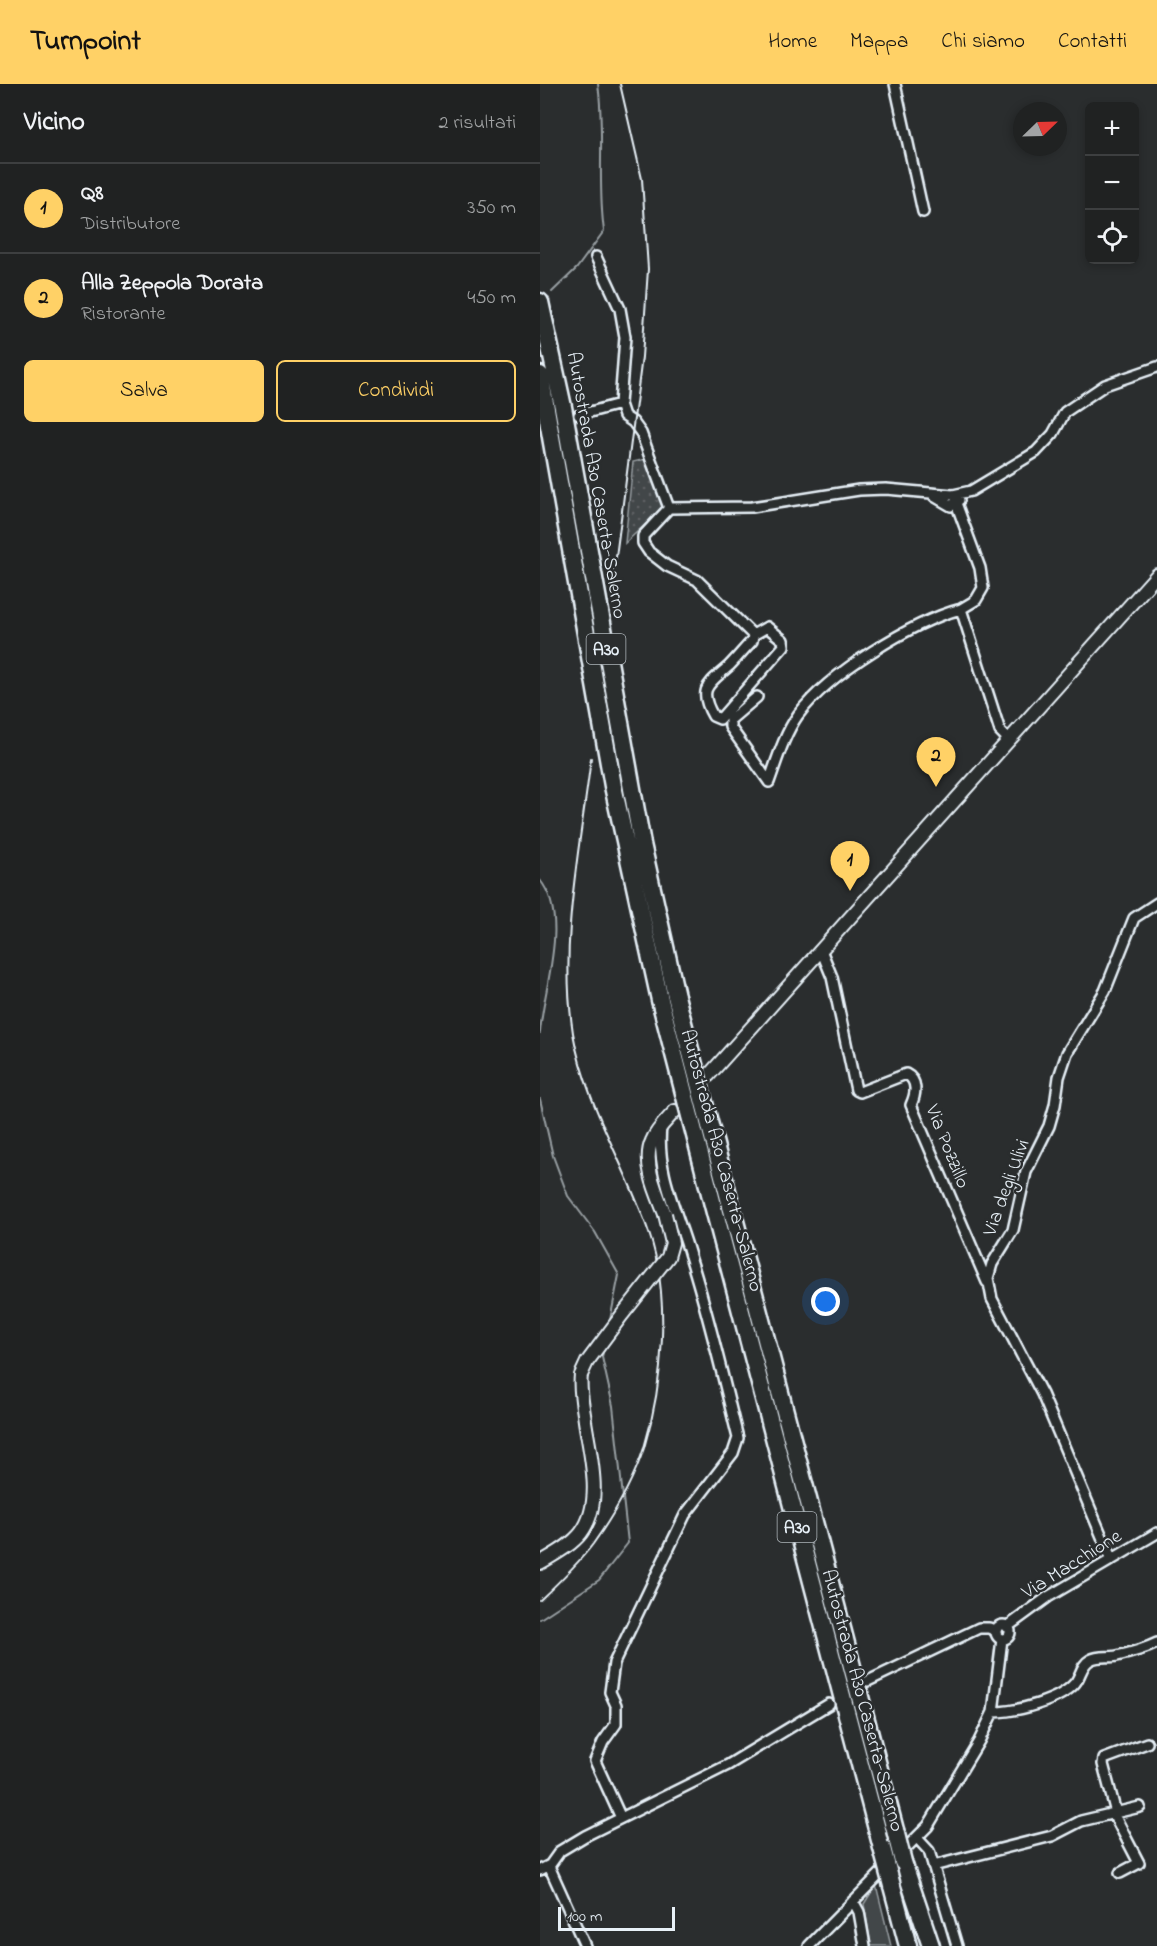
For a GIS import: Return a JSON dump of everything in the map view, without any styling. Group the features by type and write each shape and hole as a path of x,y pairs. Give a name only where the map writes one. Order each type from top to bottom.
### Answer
{"highway":[{"name":"Autostrada A30 Caserta-Salerno","path":"540,302 563,407 668,998 731,1206 903,1862"},
{"name":"Autostrada A30 Caserta-Salerno","path":"540,375 613,786 668,998 713,1205 908,1946"},
{"name":"A30","path":"903,1862 925,1946"},
{"path":"903,1862 931,1946"}],"main road":[{"path":"708,1076 1157,575"},
{"path":"540,1563 580,1534 590,1516 594,1495 580,1390 581,1375 587,1362 668,1257 672,1243 653,1179 650,1149 652,1140 675,1111"}],"street":[{"path":"895,84 923,212"},
{"path":"596,257 620,309 625,336 620,404 624,416 633,422 641,433 669,507"},
{"path":"753,635 698,580 667,566 649,552 643,543 644,536 669,507 752,507 859,490 886,489 929,494 952,501 1036,452 1053,434 1065,412 1085,398 1105,385 1157,367"},
{"path":"579,415 620,404"},
{"path":"757,698 729,720 730,727 769,782 778,754 795,721 813,699 866,656 910,627 961,609 976,600 983,588 980,568 967,529 952,501"},
{"path":"961,609 1000,731 1009,740"},
{"path":"767,627 783,640 784,646 720,719 713,716 706,704 705,691 711,680 752,641 753,635 767,627"},
{"name":"Via degli Ulivi","path":"988,1284 992,1264 1013,1230 1026,1172 1048,1126 1067,1053 1105,991 1134,918 1157,903"},
{"name":"Via Pozzillo","path":"821,950 832,977 856,1090 860,1092 873,1088 906,1074 912,1080 916,1089 911,1105 988,1284"},
{"path":"621,1818 595,1761 603,1742 616,1724 616,1706 610,1692 614,1663 685,1515 734,1453 738,1438 690,1256 664,1175 659,1147 661,1128"},
{"path":"988,1284 992,1299 1042,1394 1111,1558"},
{"name":"Via Macchione","path":"1007,1627 1048,1597 1157,1533"},
{"path":"1001,1625 1007,1627 1009,1635 1002,1639 997,1637 996,1631 1001,1625"},
{"path":"868,1681 979,1628 996,1631"},
{"path":"809,1946 917,1838 943,1801 993,1712 1002,1639"},
{"path":"993,1712 1018,1710 1065,1692 1075,1684 1084,1665 1090,1660 1101,1656 1115,1656 1157,1643"},
{"path":"585,1946 544,1868 560,1851 728,1765 829,1704"},
{"path":"1120,1873 1139,1863 1114,1813 1102,1764 1104,1759 1147,1743"},
{"path":"933,1866 1052,1836 1081,1821 1140,1807"},
{"path":"917,1838 929,1851 957,1946"},
{"path":"853,1901 859,1912 866,1946"}],"shaded area":[{"path":"646,459 663,508 625,543 633,462"},
{"path":"876,1885 891,1946 871,1946 864,1904"}],"waterway":[{"path":"552,292 577,268 604,231 598,84"},
{"path":"540,880 549,896 554,914 553,954 540,1033"},
{"path":"540,1099 553,1156 568,1196 595,1232 619,1275 609,1325"},
{"path":"540,1619 599,1580 628,1543 613,1406 602,1357 604,1348"}],"railway":[{"path":"613,580 642,357 648,269 642,179 620,84"},
{"path":"540,1600 593,1544 615,1510 634,1473 651,1423 660,1369 662,1340 660,1284 649,1233 596,1109 573,1033 569,999 570,930 591,758"}],"place":[{"name":"Alla Zeppola Dorata","path":"936,787"},
{"name":"Q8","path":"850,891"}]}
